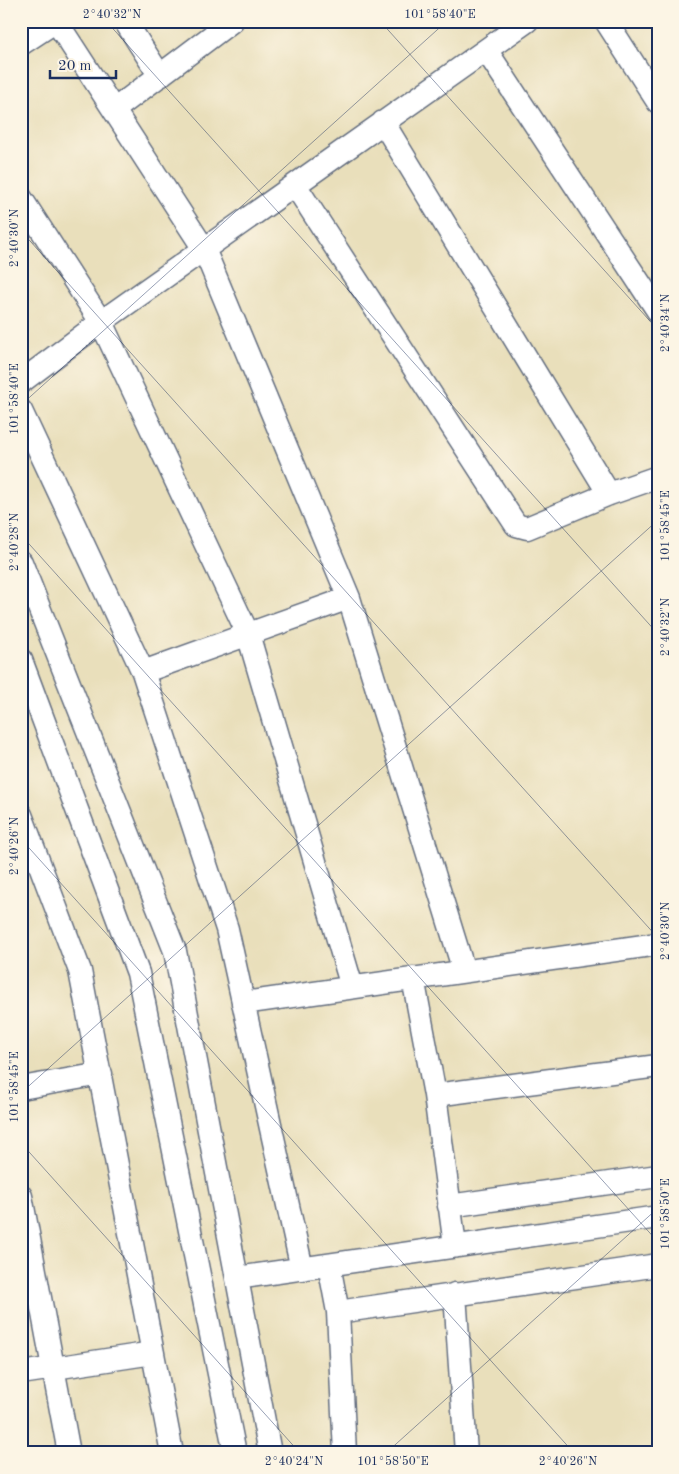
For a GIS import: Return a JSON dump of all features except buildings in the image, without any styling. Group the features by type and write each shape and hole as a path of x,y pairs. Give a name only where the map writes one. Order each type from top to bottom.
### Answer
{"street":[{"path":"21,44 56,21 204,249 349,598 464,972"},
{"path":"125,21 160,76"},
{"path":"114,110 232,21"},
{"path":"21,382 101,322 527,21"},
{"path":"606,21 658,102"},
{"path":"486,50 658,311"},
{"path":"384,122 609,494"},
{"path":"295,185 516,525 527,528 609,494 658,477"},
{"path":"21,198 101,322 248,634 352,987"},
{"path":"21,411 143,672 227,929 302,1269"},
{"path":"21,562 175,951 270,1453"},
{"path":"143,672 349,598"},
{"path":"21,660 138,973 235,1453"},
{"path":"21,814 80,971 172,1453"},
{"path":"243,1003 658,944"},
{"path":"413,978 435,1095 455,1246"},
{"path":"435,1095 658,1066"},
{"path":"21,1088 101,1074"},
{"path":"449,1206 658,1176"},
{"path":"21,1196 69,1453"},
{"path":"237,1278 658,1216"},
{"path":"329,1265 338,1312 345,1453"},
{"path":"338,1312 658,1265"},
{"path":"455,1294 466,1453"},
{"path":"21,1373 153,1353"}]}
